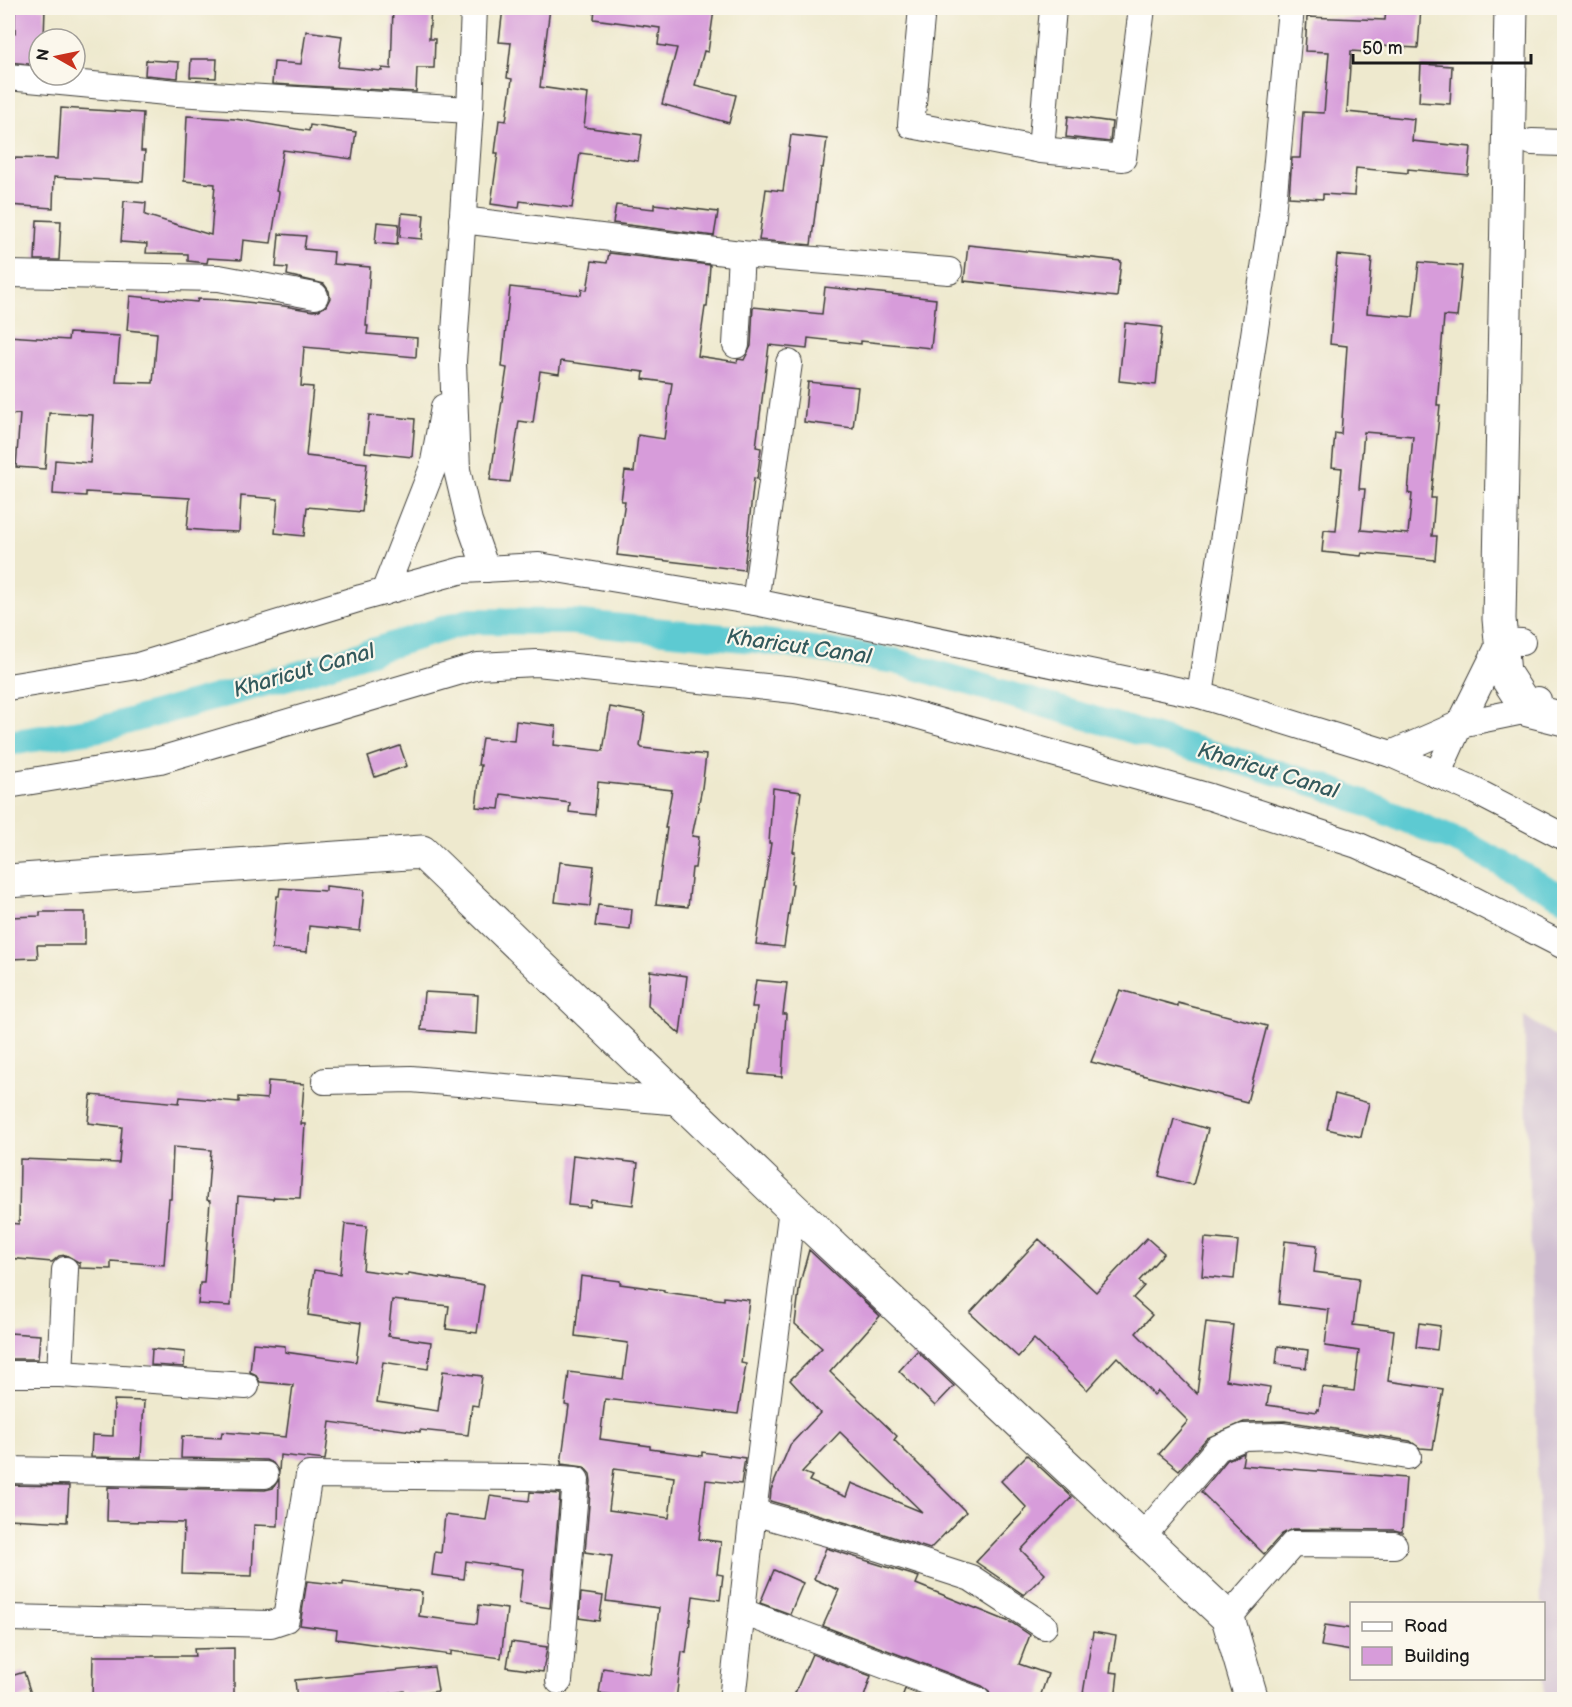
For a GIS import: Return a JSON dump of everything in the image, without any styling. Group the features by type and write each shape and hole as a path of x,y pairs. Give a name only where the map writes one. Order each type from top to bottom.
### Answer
{"street":[{"path":"474,8 470,110 453,362 457,470 469,521 486,569"},
{"path":"922,8 911,125 1041,150 1123,158 1142,8"},
{"path":"1041,150 1053,8"},
{"path":"1200,694 1272,215 1291,8"},
{"path":"1511,8 1499,619 1511,642 1521,674 1544,705 1564,719"},
{"path":"1437,775 1460,724 1511,642 1532,142 1534,8"},
{"path":"12,81 470,110"},
{"path":"1532,142 1564,143"},
{"path":"462,220 741,254 949,271"},
{"path":"736,345 741,254"},
{"path":"8,274 219,278 315,296"},
{"path":"384,592 434,467 453,362"},
{"path":"755,602 789,363"},
{"path":"8,687 138,666 463,570 539,566 755,602 1200,694 1391,754 1475,792 1564,837"},
{"path":"8,785 160,760 478,666 537,663 795,690 891,708 1210,797 1357,845 1433,879 1564,946"},
{"path":"1391,754 1460,724 1544,705"},
{"path":"8,881 422,852 792,1208 1228,1618 1252,1700"},
{"path":"325,1081 411,1079 682,1102"},
{"path":"732,1700 753,1512 792,1208"},
{"path":"60,1374 65,1270"},
{"path":"8,1374 60,1374 246,1386"},
{"path":"1142,1537 1218,1448 1244,1437 1283,1437 1408,1456"},
{"path":"8,1470 265,1475"},
{"path":"8,1618 271,1624 286,1619 309,1475 529,1477 576,1480 560,1681"},
{"path":"753,1512 863,1543 971,1578 1044,1626"},
{"path":"1228,1618 1293,1544 1394,1545"},
{"path":"743,1612 977,1700"}],"shaded area":[{"path":"1524,1016 1564,1042 1564,1699 1544,1699 1545,1602 1541,1602"}],"building":[{"path":"15,8 45,8 44,27 27,27 27,64 8,62 8,33 15,33"},
{"path":"393,8 431,8 429,39 435,39 434,68 417,68 416,92 272,84 274,62 301,64 306,31 342,36 338,67 382,71 382,68 391,69"},
{"path":"503,8 550,8 540,87 588,94 584,127 642,135 638,161 580,153 572,208 520,201 519,208 491,204 498,153 495,153 499,120 506,121 512,79 507,78 511,43 499,42"},
{"path":"595,8 714,10 708,52 704,51 695,85 736,95 729,123 662,104 677,48 658,45 660,28 594,19"},
{"path":"1386,8 1421,8 1418,48 1380,46 1380,53 1351,51 1347,112 1414,119 1412,141 1471,147 1468,175 1408,169 1408,173 1356,168 1354,196 1323,194 1323,199 1289,197 1292,158 1300,158 1303,112 1324,113 1329,52 1305,51 1307,17 1385,20"},
{"path":"191,59 217,59 216,78 190,77"},
{"path":"146,60 179,62 178,78 145,75"},
{"path":"1421,64 1452,66 1450,104 1419,102"},
{"path":"61,108 143,113 141,151 145,151 143,182 54,177 53,208 8,205 8,171 12,171 13,158 58,159"},
{"path":"187,116 235,119 309,131 310,125 356,132 352,159 283,150 271,243 243,240 241,260 208,258 207,263 188,261 188,254 146,253 147,244 121,242 124,201 146,203 145,215 211,235 215,184 184,181"},
{"path":"1068,116 1112,122 1110,142 1066,137"},
{"path":"791,135 827,139 811,245 759,240 766,189 783,191"},
{"path":"654,204 718,212 714,236 613,223 616,205 654,209"},
{"path":"402,213 424,215 422,239 400,237"},
{"path":"37,220 61,221 59,260 35,260"},
{"path":"377,222 399,224 397,245 375,243"},
{"path":"279,234 306,236 304,249 334,252 333,264 370,267 367,334 417,338 416,357 304,347 301,386 313,387 306,456 367,463 362,512 307,507 304,536 275,533 278,499 241,496 239,532 211,531 187,529 190,498 86,492 86,496 53,494 55,460 90,463 93,415 49,413 45,469 16,467 20,414 8,415 8,336 68,340 69,333 120,336 116,382 153,383 157,333 127,330 130,296 197,302 198,299 226,300 313,311 326,306 330,298 329,291 324,284 287,275 288,268 276,267"},
{"path":"968,245 1121,261 1117,297 964,281"},
{"path":"609,253 710,265 707,307 705,307 698,356 737,362 738,359 744,360 751,346 753,307 822,314 825,287 936,299 931,348 808,338 807,349 769,345 756,447 761,448 757,479 754,478 744,570 617,555 625,501 621,501 625,471 634,472 638,435 664,439 672,383 643,379 644,372 561,361 559,374 540,371 533,423 519,421 510,482 490,480 507,368 502,367 510,287 581,295 582,289 587,290 592,261 607,263"},
{"path":"1337,255 1372,258 1367,313 1413,317 1419,262 1462,266 1457,317 1444,316 1437,405 1440,405 1431,498 1435,498 1432,536 1437,536 1435,560 1362,553 1361,556 1322,552 1324,530 1336,531 1342,468 1332,467 1335,433 1341,434 1347,346 1330,344","holes":["1364,432 1413,436 1408,493 1412,494 1408,534 1361,530 1365,489 1359,489"]},
{"path":"1125,323 1162,327 1156,385 1119,381"},
{"path":"808,382 858,387 853,428 804,422"},
{"path":"369,415 415,419 412,457 365,452"},
{"path":"610,707 645,713 640,746 642,748 706,755 692,836 699,837 695,868 692,868 688,907 656,904 672,790 598,782 595,815 569,812 570,803 501,794 499,809 476,807 482,738 514,741 516,721 556,726 554,745 603,751"},
{"path":"400,746 407,766 375,777 368,757"},
{"path":"773,788 801,792 793,852 795,852 791,884 793,884 784,947 756,944 771,843 769,843"},
{"path":"560,862 594,866 590,906 555,902"},
{"path":"326,886 364,890 360,931 309,926 307,952 272,949 277,896 279,896 280,888 326,891"},
{"path":"598,905 632,909 630,930 595,926"},
{"path":"40,912 85,912 85,945 37,945 38,958 8,959 8,917 40,916"},
{"path":"650,971 687,976 680,1034 648,1006"},
{"path":"756,980 787,983 783,1014 786,1014 782,1077 750,1074 757,1007 752,1007"},
{"path":"1120,990 1267,1026 1247,1102 1091,1062"},
{"path":"424,992 478,995 476,1034 421,1030"},
{"path":"268,1081 304,1084 301,1124 305,1124 300,1198 274,1197 273,1199 238,1196 231,1306 198,1304 200,1283 204,1283 211,1150 173,1147 171,1199 169,1199 164,1265 111,1261 111,1269 80,1268 80,1263 66,1255 59,1256 52,1262 8,1258 8,1223 19,1224 20,1159 119,1163 122,1127 88,1123 91,1095 179,1103 180,1097 239,1102 239,1097 267,1099"},
{"path":"1335,1094 1369,1103 1361,1137 1327,1129"},
{"path":"1174,1119 1208,1129 1193,1185 1159,1176"},
{"path":"573,1155 638,1163 633,1205 591,1200 590,1207 568,1205"},
{"path":"345,1224 367,1226 363,1270 408,1276 408,1273 484,1285 477,1333 446,1329 449,1306 392,1300 388,1336 431,1342 428,1369 383,1362 377,1402 438,1411 443,1371 482,1376 478,1406 472,1405 468,1435 381,1427 381,1429 330,1422 325,1460 280,1455 279,1472 273,1463 266,1460 181,1458 182,1436 221,1438 222,1432 286,1437 293,1385 260,1382 255,1374 250,1372 253,1343 285,1346 285,1352 356,1362 361,1323 308,1315 314,1270 340,1274"},
{"path":"1147,1238 1164,1253 1139,1281 1144,1286 1133,1298 1152,1315 1136,1333 1197,1394 1206,1322 1233,1325 1226,1380 1270,1387 1267,1405 1317,1412 1322,1387 1354,1391 1359,1351 1325,1346 1329,1310 1279,1304 1285,1241 1317,1245 1314,1272 1359,1278 1353,1325 1394,1330 1388,1381 1443,1389 1433,1449 1420,1448 1410,1441 1285,1421 1244,1422 1207,1438 1179,1470 1159,1454 1188,1421 1158,1391 1154,1395 1117,1357 1087,1390 1034,1339 1018,1357 970,1313 1039,1239 1096,1292"},
{"path":"1205,1238 1238,1241 1234,1279 1202,1276"},
{"path":"809,1250 880,1316 830,1372 897,1436 894,1440 966,1512 930,1549 770,1501 771,1490 790,1445 820,1413 790,1380 822,1348 795,1324 800,1283","holes":["840,1432 922,1512 851,1483 846,1497 809,1481 812,1476 802,1472"]},
{"path":"581,1276 620,1281 620,1284 664,1290 664,1292 724,1300 724,1297 749,1300 741,1363 746,1364 738,1414 605,1399 600,1439 702,1456 702,1452 745,1458 741,1484 706,1480 699,1539 721,1542 717,1574 723,1575 720,1600 693,1596 686,1653 682,1652 676,1700 648,1700 599,1693 603,1668 651,1675 659,1608 606,1601 612,1556 585,1552 590,1474 584,1467 561,1464 569,1406 565,1405 569,1372 623,1379 628,1343 575,1336","holes":["614,1469 674,1477 669,1518 609,1510"]},
{"path":"1419,1323 1440,1326 1437,1350 1416,1347"},
{"path":"9,1333 40,1335 38,1359 8,1359"},
{"path":"1278,1346 1308,1350 1306,1368 1276,1364"},
{"path":"152,1349 185,1352 184,1367 151,1365"},
{"path":"917,1351 954,1386 935,1406 899,1371"},
{"path":"114,1400 144,1401 141,1458 91,1457 92,1435 113,1436"},
{"path":"1244,1453 1242,1465 1406,1478 1402,1532 1292,1529 1282,1534 1264,1554 1201,1492 1227,1460"},
{"path":"1027,1455 1072,1497 1021,1550 1045,1574 1024,1595 976,1562 1027,1508 1001,1481"},
{"path":"279,1479 278,1526 254,1525 252,1576 182,1574 184,1523 107,1521 108,1487 265,1490 273,1488"},
{"path":"8,1485 69,1486 67,1522 8,1519"},
{"path":"530,1492 560,1494 550,1608 519,1603 523,1569 466,1561 464,1579 432,1575 435,1552 441,1553 445,1515 486,1520 490,1496 529,1501"},
{"path":"826,1548 919,1577 916,1584 1012,1623 1030,1635 1019,1664 1048,1674 1039,1700 992,1700 989,1691 982,1686 823,1626 839,1590 814,1579"},
{"path":"774,1570 803,1583 790,1614 760,1603"},
{"path":"307,1581 343,1585 343,1582 422,1592 419,1616 477,1624 479,1605 507,1609 501,1658 451,1651 451,1655 336,1639 337,1630 300,1625"},
{"path":"581,1593 603,1596 599,1621 579,1618"},
{"path":"1325,1625 1350,1629 1350,1651 1321,1646"},
{"path":"1093,1632 1116,1636 1110,1672 1118,1673 1115,1700 1082,1700"},
{"path":"511,1642 547,1647 543,1672 507,1667"},
{"path":"234,1648 234,1700 92,1700 93,1656 195,1656 194,1649"},
{"path":"812,1654 871,1676 863,1700 792,1700"},
{"path":"434,1667 438,1691 405,1696 404,1691 354,1700 297,1700 295,1680"},
{"path":"24,1672 31,1694 16,1700 8,1700 8,1677"},
{"path":"905,1689 933,1700 901,1700"}],"waterway":[{"name":"Kharicut Canal","path":"8,743 100,729 292,676 469,621 572,622 754,640 895,661 1323,786 1467,845 1564,898"}]}
